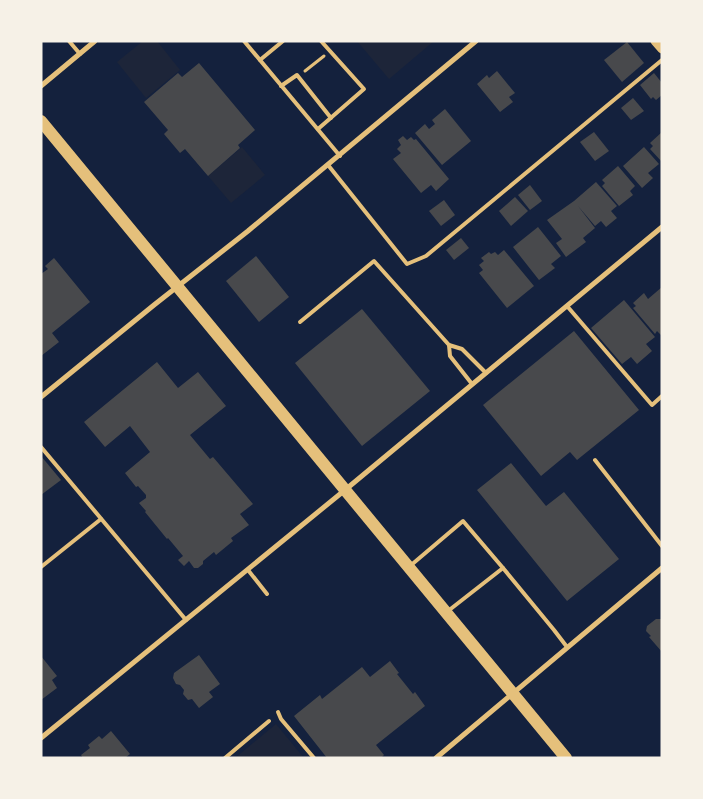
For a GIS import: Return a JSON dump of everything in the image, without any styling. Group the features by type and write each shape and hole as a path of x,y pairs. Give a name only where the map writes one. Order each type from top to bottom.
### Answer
{"main road":[{"path":"41,121 566,758"}],"street":[{"path":"41,86 96,41"},
{"path":"41,397 154,305 235,243 476,41"},
{"path":"655,41 662,49"},
{"path":"41,738 248,570 662,227"},
{"path":"436,758 489,714 512,692 662,568"}],"lane":[{"path":"69,41 80,54"},
{"path":"244,41 340,156"},
{"path":"260,60 283,41"},
{"path":"318,129 364,89 321,41"},
{"path":"328,165 407,264 426,256 662,60"},
{"path":"281,86 297,75 331,118"},
{"path":"300,322 374,261 449,345 462,349 486,373"},
{"path":"567,306 652,405 662,396"},
{"path":"449,345 450,356 472,384"},
{"path":"41,447 186,620"},
{"path":"595,460 662,546"},
{"path":"41,567 101,519"},
{"path":"409,567 463,522 567,647"},
{"path":"446,613 503,568"},
{"path":"248,570 268,594"},
{"path":"278,712 281,719 314,758"},
{"path":"225,758 269,721"}],"path":[{"path":"308,69 321,58"}],"shaded area":[{"path":"143,41 157,41 180,70 146,98 117,62"},
{"path":"357,41 434,41 389,79"},
{"path":"242,147 265,175 231,203 208,176"},
{"path":"276,724 304,758 235,758"}],"building":[{"path":"627,42 644,63 622,82 604,60"},
{"path":"199,63 255,130 238,145 240,148 208,176 185,149 180,153 164,134 168,130 144,102 178,73 182,77"},
{"path":"497,71 515,93 509,97 513,102 500,112 477,84 487,75 489,78"},
{"path":"654,73 662,83 662,95 656,100 653,97 651,99 640,85"},
{"path":"633,98 644,111 631,120 621,108"},
{"path":"445,109 471,141 442,165 415,133 425,124 429,129 435,124 432,120"},
{"path":"594,132 609,151 595,161 580,142"},
{"path":"662,132 662,162 650,149 653,146 650,143"},
{"path":"403,136 407,140 411,137 414,140 416,139 449,179 436,191 431,185 421,193 393,159 401,153 397,149 401,145 398,140"},
{"path":"644,147 659,164 648,173 653,178 642,188 623,166"},
{"path":"618,166 635,186 630,191 633,195 619,206 602,186 605,183 602,180"},
{"path":"596,182 617,206 611,211 617,218 606,227 601,221 595,226 578,206 595,228 583,238 586,242 566,257 556,243 562,239 547,220 574,201"},
{"path":"530,185 542,201 530,210 518,195"},
{"path":"515,197 528,211 511,226 499,211"},
{"path":"444,200 455,215 441,226 429,211"},
{"path":"538,227 561,256 551,264 555,268 539,280 513,247"},
{"path":"461,238 469,248 454,260 446,250"},
{"path":"504,250 534,286 507,308 479,273 483,270 479,265 484,261 481,258 489,252 491,254 495,252 498,255"},
{"path":"256,256 289,297 259,322 226,281"},
{"path":"54,258 90,302 52,333 59,342 41,356 41,274 48,269 45,266"},
{"path":"662,287 662,336 657,331 655,334 633,308 636,306 633,303 644,293 648,299"},
{"path":"624,300 655,337 646,344 652,351 637,364 631,357 622,364 591,328"},
{"path":"362,309 430,391 362,446 295,363"},
{"path":"574,331 639,410 577,460 570,452 541,476 483,405"},
{"path":"157,362 178,388 198,372 226,406 190,435 210,459 213,457 253,504 240,514 249,525 231,538 233,541 216,555 214,552 203,561 203,564 198,568 194,568 189,561 184,566 178,560 183,556 139,503 146,498 146,495 138,486 136,487 125,473 150,452 130,426 105,447 84,422"},
{"path":"41,456 61,480 41,495"},
{"path":"511,463 546,506 564,492 619,559 567,601 477,490"},
{"path":"656,619 662,619 662,652 646,631 647,626"},
{"path":"199,655 220,684 209,692 213,697 199,708 192,699 188,700 183,694 184,690 180,685 176,684 173,678 174,673"},
{"path":"41,656 57,676 52,680 57,688 41,700"},
{"path":"390,661 399,673 397,674 413,694 415,692 425,706 376,745 384,755 381,758 327,758 294,716 320,695 322,699 362,667 370,677"},
{"path":"111,731 130,754 125,758 83,758 81,755 90,748 88,745 99,736 102,739"}]}
